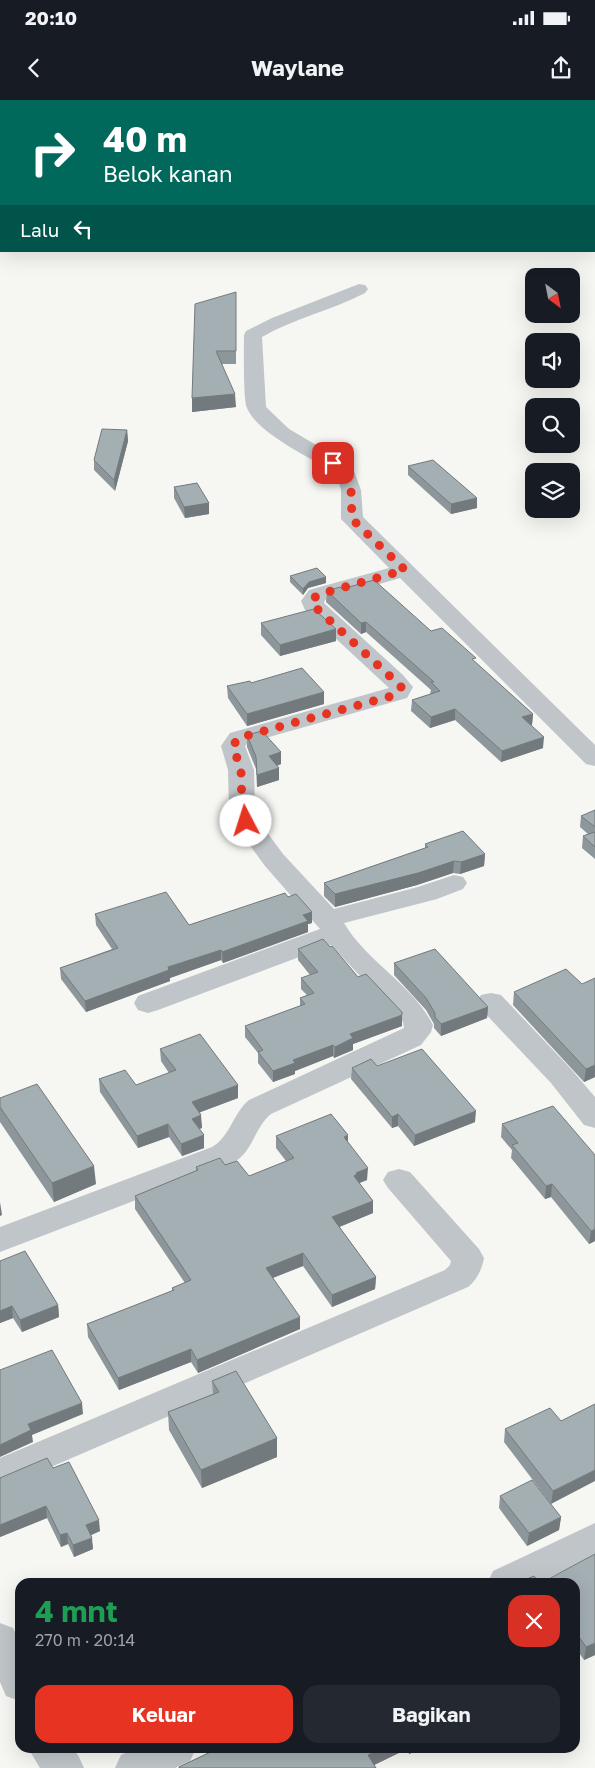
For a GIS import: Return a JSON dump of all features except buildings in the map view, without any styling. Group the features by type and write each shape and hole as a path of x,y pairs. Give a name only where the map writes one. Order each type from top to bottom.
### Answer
{"street":[{"path":"358,289 345,298 284,320 252,335 256,407 272,426 345,470 351,490 352,519 595,759"},
{"path":"0,1240 198,1165 224,1153 234,1147 250,1114 260,1107 411,1038 417,1032 419,1025 415,1017 364,965 274,860 246,821 242,809 241,770 233,746 238,738 399,693 401,687 313,605 312,601 317,595 405,570"},
{"path":"148,1003 332,926 454,883"},
{"path":"491,1002 561,1076 595,1117"},
{"path":"0,1474 435,1289 462,1275 467,1268 468,1258 399,1180"},
{"path":"514,1578 595,1538"},
{"path":"0,1640 15,1673"},
{"path":"52,1753 64,1768"},
{"path":"136,1768 166,1753"}],"route":[{"path":"246,821 242,809 241,770 233,746 238,738 392,696 399,693 401,687 313,605 313,598 317,595 405,570 352,519 351,490 345,470 333,463"}]}
